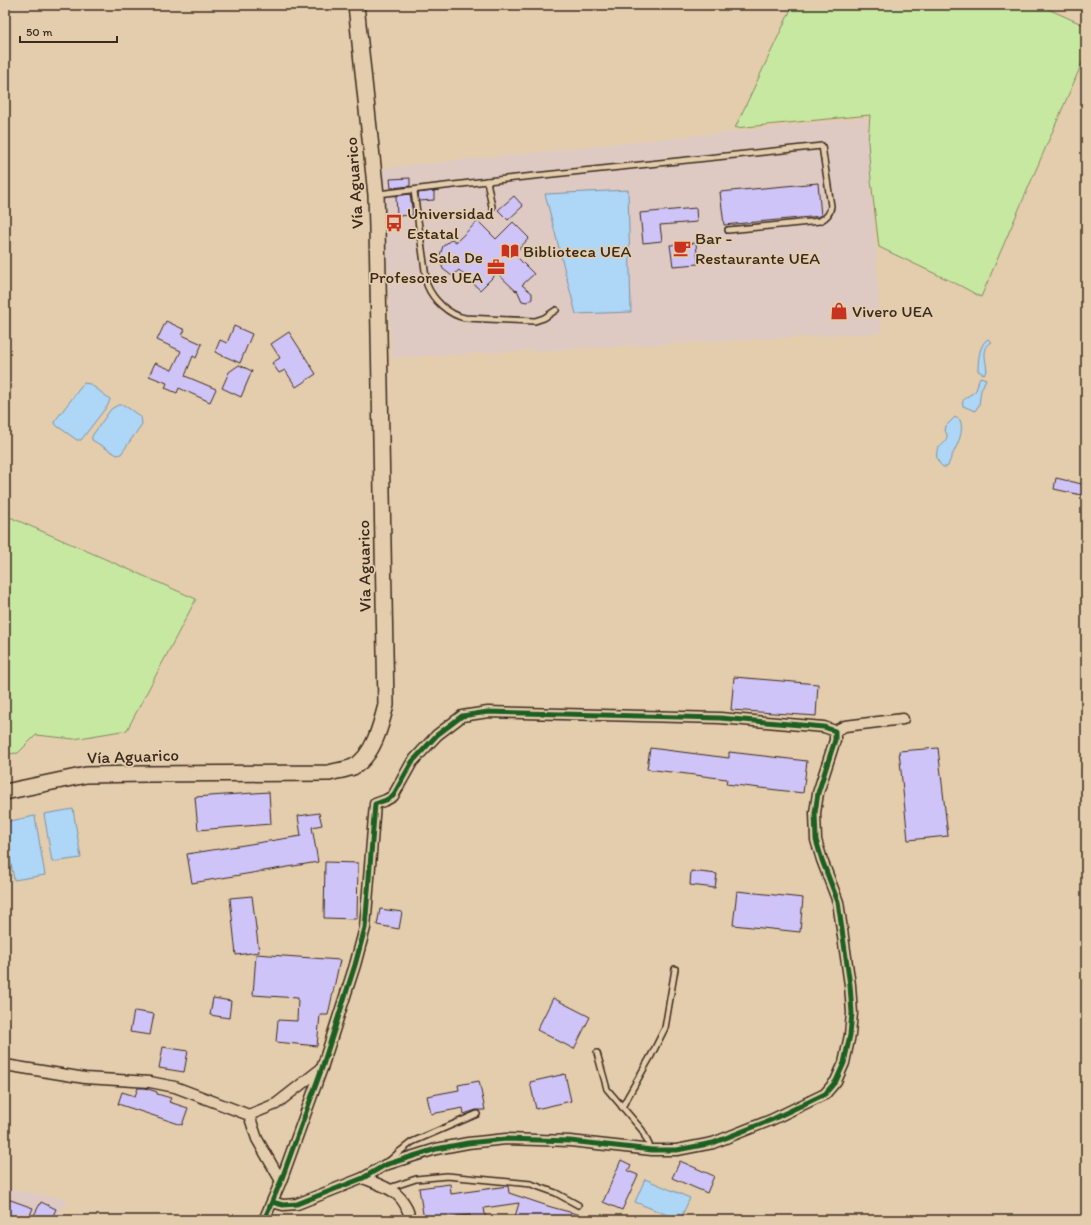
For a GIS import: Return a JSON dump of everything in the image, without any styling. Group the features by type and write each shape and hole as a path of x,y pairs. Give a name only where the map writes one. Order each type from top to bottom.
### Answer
{"street":[{"name":"Vía Aguarico","path":"5,792 86,775 329,773 354,766 368,753 379,730 386,705 376,195 356,5"},
{"path":"264,1220 281,1181 322,1068 365,928 375,804 393,796 412,762 437,734 462,716 488,712 720,718 824,728 835,731 845,726 903,719"},
{"path":"272,1202 283,1205 297,1204 364,1178 385,1165 436,1149 468,1143 506,1139 570,1141 652,1150 677,1150 713,1143 771,1120 824,1094 836,1081 844,1063 850,1035 852,1013 850,985 838,902 816,840 815,813 818,793 835,740 835,731"},
{"path":"5,1066 85,1078 150,1082 175,1087 249,1116 276,1104 322,1068"},
{"path":"249,1116 257,1139 281,1181"},
{"path":"364,1178 389,1188 401,1197 405,1202 410,1220"}],"lane":[{"path":"376,195 487,181 822,146 831,206 828,215 825,218 820,221 728,230"},
{"path":"487,181 492,207"},
{"path":"414,191 427,285 431,294 452,313 459,317 465,318 535,321 544,318 556,310"},
{"path":"622,1107 665,1028 675,969"},
{"path":"597,1053 607,1089 642,1130 652,1150"},
{"path":"385,1165 412,1142 477,1114"},
{"path":"389,1188 416,1179 447,1176 531,1184 556,1193 578,1204"}],"shaded area":[{"path":"867,118 881,333 392,358 382,168"},
{"path":"5,1188 67,1199 56,1220 5,1220"}],"green space":[{"path":"793,5 1039,5 1086,26 1086,54 981,297 879,247 868,142 870,115 735,128"},
{"path":"5,515 196,599 127,730 74,739 36,735 18,753 5,754"}],"water":[{"path":"628,190 631,312 576,314 545,194"},
{"path":"988,339 992,342 985,351 987,371 984,374 978,371 979,358 981,349 985,341"},
{"path":"980,377 986,379 981,390 979,405 975,411 963,406 963,401 976,390"},
{"path":"84,383 90,384 110,399 108,405 81,440 77,440 57,426 54,422"},
{"path":"118,405 124,405 141,417 142,424 121,454 117,455 92,440 92,436 111,409"},
{"path":"955,417 960,420 960,437 948,466 943,467 937,458 937,450 938,447 946,440 946,426"},
{"path":"73,809 81,858 52,862 44,814"},
{"path":"35,816 45,875 14,880 5,822"},
{"path":"645,1179 690,1198 680,1220 635,1202"}],"building":[{"path":"410,178 410,186 391,188 390,179"},
{"path":"818,183 821,216 724,225 720,192"},
{"path":"434,191 434,200 419,201 418,193"},
{"path":"410,194 413,215 397,216 396,196"},
{"path":"514,196 523,206 508,220 498,210"},
{"path":"696,208 697,222 660,225 662,241 643,243 640,213"},
{"path":"478,221 496,239 513,222 529,238 514,254 534,274 522,285 532,293 532,299 527,302 522,301 517,290 516,291 497,273 480,290 459,270 452,276 443,269 439,258 443,246 452,239 456,242"},
{"path":"696,243 698,264 673,266 670,245"},
{"path":"166,321 185,330 182,335 202,344 196,358 193,356 185,376 216,389 210,402 179,388 177,393 165,388 167,383 149,376 155,363 172,370 181,351 157,340"},
{"path":"234,326 252,334 240,363 215,352 220,340 227,343"},
{"path":"289,332 316,374 296,387 285,370 279,373 272,363 280,358 271,344"},
{"path":"239,365 252,371 241,397 222,388 229,372"},
{"path":"1056,478 1086,485 1086,496 1054,489"},
{"path":"734,677 818,684 816,716 731,710"},
{"path":"650,748 729,758 729,752 807,761 803,793 726,784 727,779 647,769"},
{"path":"938,748 948,836 908,840 899,751"},
{"path":"269,792 271,824 198,830 195,797"},
{"path":"319,813 322,825 312,827 318,862 192,883 187,854 301,836 298,816"},
{"path":"325,862 358,863 357,919 324,918"},
{"path":"691,871 717,874 715,888 690,885"},
{"path":"737,891 803,898 800,932 733,925"},
{"path":"252,896 259,952 236,955 230,898"},
{"path":"380,909 402,912 399,929 377,925"},
{"path":"256,954 340,960 328,1015 320,1015 317,1046 276,1042 278,1020 297,1021 298,998 253,995"},
{"path":"213,998 231,1001 229,1018 210,1015"},
{"path":"553,998 590,1017 574,1049 537,1030"},
{"path":"134,1011 154,1014 150,1035 130,1032"},
{"path":"163,1047 188,1051 184,1072 159,1068"},
{"path":"565,1074 571,1101 536,1109 530,1082"},
{"path":"479,1081 485,1110 476,1110 464,1114 463,1108 431,1114 427,1096 459,1090 458,1085"},
{"path":"138,1088 145,1088 157,1092 157,1094 171,1098 169,1102 188,1108 182,1125 118,1104 122,1092 135,1096"},
{"path":"621,1160 631,1165 628,1171 638,1175 622,1210 603,1202"},
{"path":"680,1161 714,1176 707,1193 672,1178"},
{"path":"450,1184 451,1194 508,1186 509,1193 588,1217 588,1220 514,1220 519,1203 484,1208 486,1220 470,1220 470,1215 424,1220 419,1188"},
{"path":"5,1198 33,1208 28,1220 5,1220"},
{"path":"41,1202 56,1209 51,1220 40,1220 33,1217"}],"cycle path":[{"path":"264,1220 281,1181 322,1068 355,965 365,928 375,804 393,796 412,762 437,735 462,716 488,712 720,718 824,727 835,731 835,740 818,793 815,813 816,840 838,902 850,985 852,1013 850,1035 844,1063 836,1081 825,1094 771,1120 713,1143 677,1150 652,1150 570,1141 506,1139 468,1143 436,1149 385,1165 363,1178 297,1204 283,1205 272,1202"}],"place":[{"name":"Universidad Estatal","path":"394,223"},
{"name":"Bar - Restaurante UEA","path":"682,248"},
{"name":"Biblioteca UEA","path":"510,251"},
{"name":"Sala De Profesores UEA","path":"496,267"},
{"name":"Vivero UEA","path":"839,311"}]}
